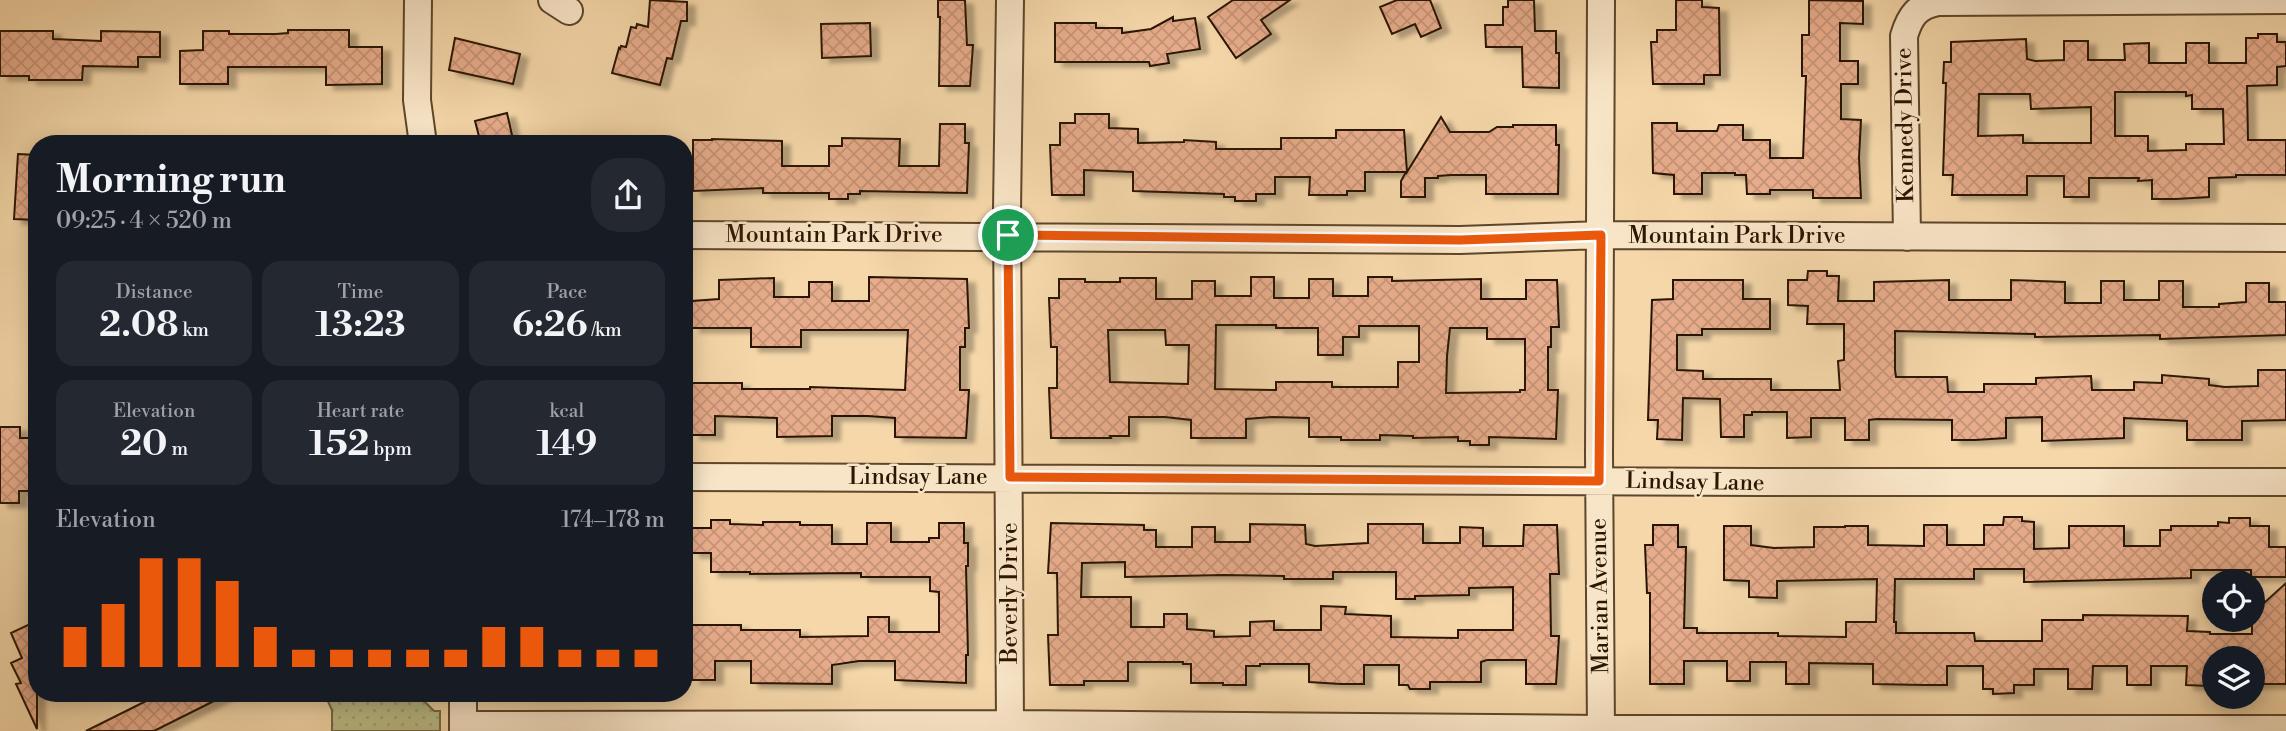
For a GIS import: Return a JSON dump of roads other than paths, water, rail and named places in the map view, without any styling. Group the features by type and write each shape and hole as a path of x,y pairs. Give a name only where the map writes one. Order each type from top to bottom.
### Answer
{"street":[{"path":"418,0 417,100 422,135"},
{"name":"Beverly Drive","path":"1010,0 1010,724"},
{"name":"Marian Avenue","path":"1601,0 1601,730"},
{"name":"Kennedy Drive","path":"1908,237 1904,36 1910,18 1924,5 1938,2 2286,0"},
{"name":"Mountain Park Drive","path":"693,235 1460,240 1601,235 2286,238"},
{"name":"Lindsay Lane","path":"693,477 2286,482"},
{"path":"463,702 463,728 1010,724 1601,730 2286,729"}]}
